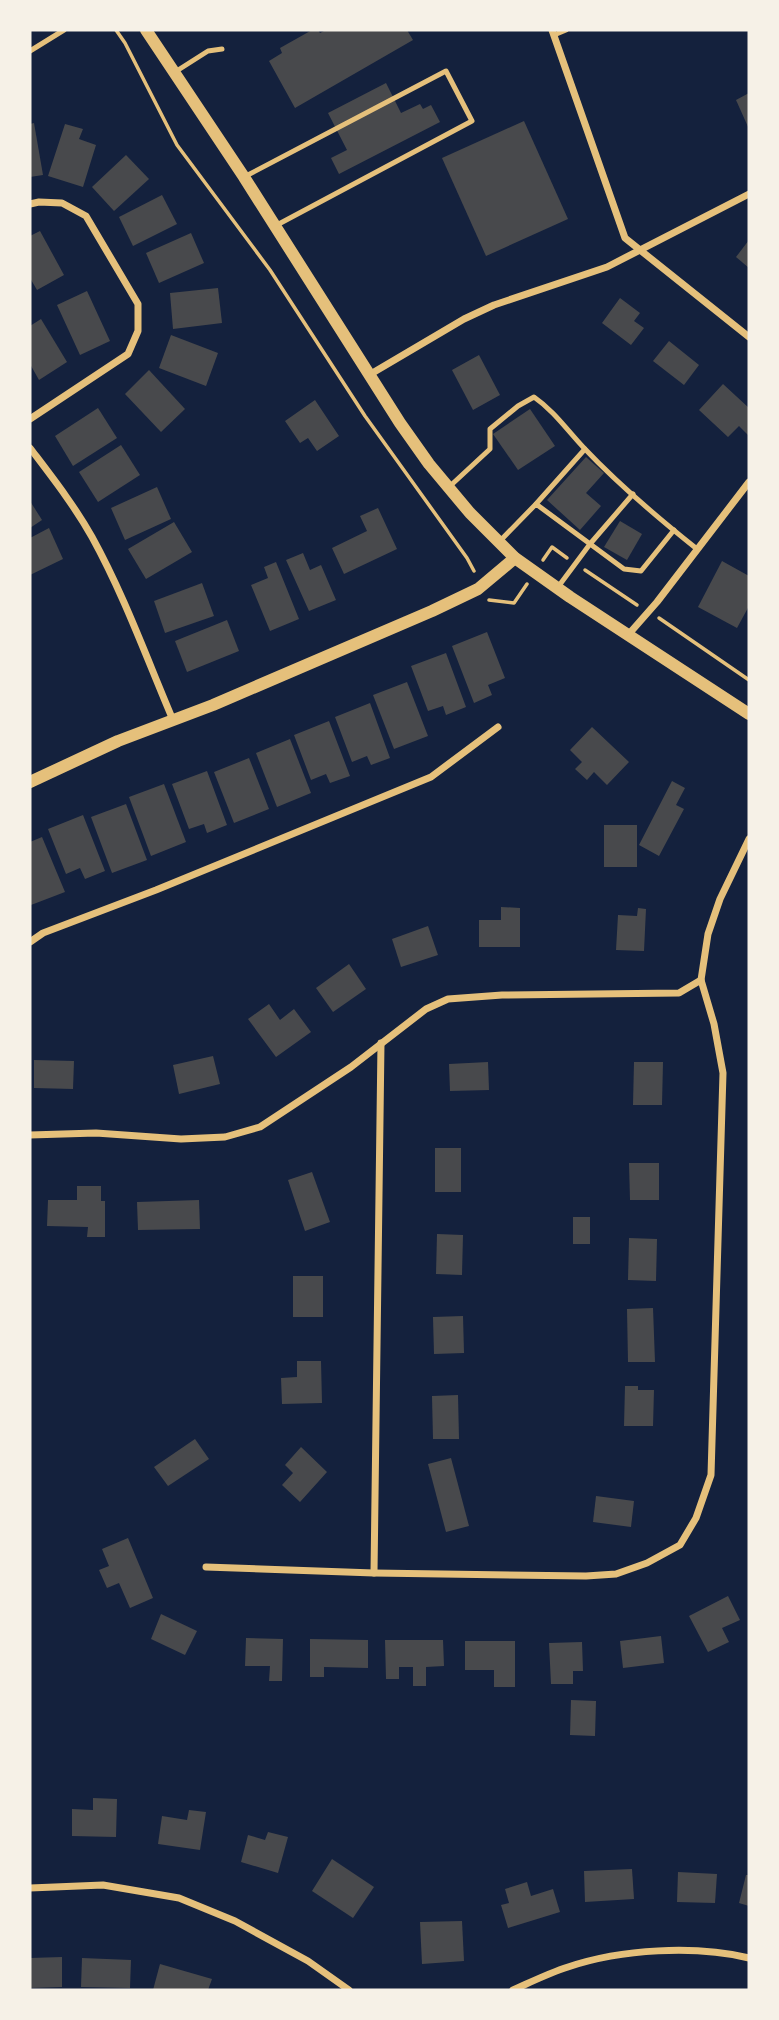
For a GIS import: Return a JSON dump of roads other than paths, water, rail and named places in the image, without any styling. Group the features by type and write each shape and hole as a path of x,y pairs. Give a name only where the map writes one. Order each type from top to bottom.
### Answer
{"street":[{"path":"146,30 244,177 369,375 429,464 470,513 515,558 628,636 749,714"},
{"path":"553,32 625,238 749,337"},
{"path":"369,375 464,319 494,305 607,267 749,194"},
{"path":"30,204 62,203 86,216 138,304 138,331 128,354 30,419"},
{"path":"30,448 92,537 120,594 173,720"},
{"path":"628,636 749,482"},
{"path":"30,782 118,741 432,611 478,589 515,558"},
{"path":"30,942 43,933 431,777 498,727"},
{"path":"206,1567 494,1576 616,1574 647,1563 680,1545 696,1518 711,1475 723,1073 714,1024 701,980 708,934 749,839"},
{"path":"30,1135 96,1133 181,1139 225,1137 260,1127 299,1104 426,1009 448,999 502,995 679,993 701,980"},
{"path":"374,1573 382,1043"},
{"path":"30,1888 103,1885 179,1898 248,1927 308,1961 349,1990"},
{"path":"513,1990 569,1967 621,1954 686,1951 749,1958"}],"lane":[{"path":"30,51 64,30"},
{"path":"553,32 566,30"},
{"path":"175,73 208,51 222,49"},
{"path":"244,177 446,71 472,121 275,226"},
{"path":"448,487 490,449 490,429 518,406 534,397 547,406 585,449 633,494 697,549"},
{"path":"499,542 585,449"},
{"path":"557,588 633,494"},
{"path":"536,504 624,569 641,571 674,530"}]}
